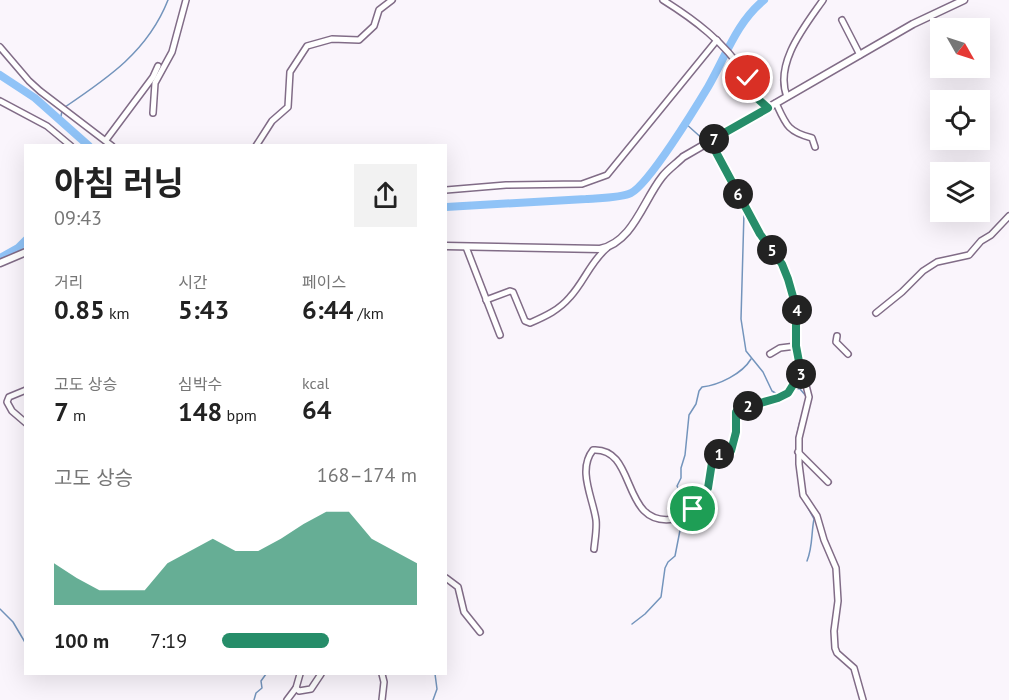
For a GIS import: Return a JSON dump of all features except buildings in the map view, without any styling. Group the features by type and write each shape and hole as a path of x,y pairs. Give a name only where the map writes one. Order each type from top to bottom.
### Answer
{"main road":[{"path":"447,246 600,249 609,247 629,229 664,175 683,158 913,24 964,0"},
{"path":"0,263 24,253"}],"street":[{"path":"153,113 155,83 172,52 186,0"},
{"path":"257,144 272,121 288,107 290,72 307,46 332,39 359,40 374,26 379,10 392,0"},
{"path":"663,0 718,41 745,73 758,99 768,108"},
{"path":"787,97 784,79 791,51 823,0"},
{"path":"842,20 860,55"},
{"path":"447,190 506,185 582,184 607,175 718,41"},
{"path":"0,47 29,81 110,144"},
{"path":"106,140 159,66"},
{"path":"0,101 46,126 68,144"},
{"path":"776,103 786,124 797,135 812,138 815,147"},
{"path":"707,142 760,234 777,257 788,279 796,307 796,346 809,397 801,427 798,452 803,495 817,516 836,568 838,588 835,648 837,654 854,668 863,700"},
{"path":"876,313 923,271 937,262 969,255 1009,216"},
{"path":"466,247 500,335"},
{"path":"486,300 510,291 513,292 525,321 530,323 552,314 573,294 601,253 609,247"},
{"path":"837,336 836,342 848,354"},
{"path":"770,354 780,348 796,346"},
{"path":"594,549 596,518 586,477 589,455 593,450 606,453 622,467 632,493 640,507 649,515 668,519 686,515 700,502 708,488 713,456 731,451 736,432 736,412 788,393 801,372"},
{"path":"24,391 9,397 7,402 12,411 24,421"},
{"path":"798,452 828,482"},
{"path":"447,579 458,587 464,612 480,632"},
{"path":"287,700 296,688 300,675"},
{"path":"296,688 303,691 311,689 320,675"},
{"path":"382,675 384,682 382,700"}],"waterway":[{"path":"65,107 111,74 138,49 160,18 168,0"},
{"path":"447,207 609,198 631,193 639,187 672,144 708,87 739,29 764,0"},
{"path":"0,75 35,98 87,144"},
{"path":"60,121 62,111"},
{"path":"685,123 705,141"},
{"path":"707,145 744,212 741,319 746,351 763,372 772,391 777,394 787,391"},
{"path":"0,258 24,242"},
{"path":"684,512 685,501 677,486 681,478 685,455 689,415 696,404 699,391 702,387 716,384 736,374 751,359"},
{"path":"794,388 800,389 806,396"},
{"path":"797,472 796,439 800,421"},
{"path":"801,495 814,519 807,561"},
{"path":"632,624 661,597 665,568 675,556 682,520"},
{"path":"0,609 13,622 24,641"},
{"path":"254,700 256,693 262,688 261,681 265,675"},
{"path":"433,700 437,689 435,675"}],"route":[{"path":"693,509 708,488 713,456 731,451 736,432 736,412 788,393 801,372 796,346 796,307 788,279 782,264 760,234 710,141 768,108 758,99 748,78"}]}
